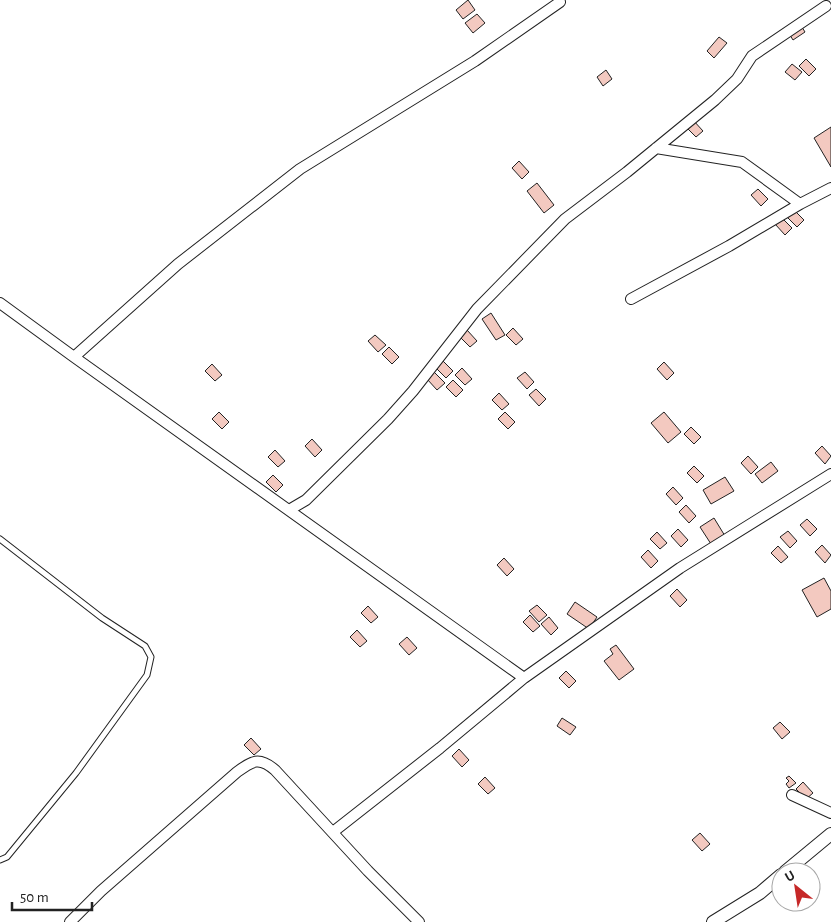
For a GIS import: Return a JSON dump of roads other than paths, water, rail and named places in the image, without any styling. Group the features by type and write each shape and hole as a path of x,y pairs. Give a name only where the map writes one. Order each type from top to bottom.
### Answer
{"street":[{"path":"74,357 178,264 300,169 469,64 560,1"},
{"path":"289,510 306,500 388,419 413,391 477,309 571,214 627,172 721,94 737,79 752,56 824,3 831,16"},
{"path":"656,148 742,162 800,204"},
{"path":"631,299 730,246 800,204 831,188"},
{"path":"0,303 524,678"},
{"path":"333,832 440,748 524,678 680,568 831,474"},
{"path":"70,922 108,884 237,772 250,762 260,761 268,763 419,922"},
{"path":"792,795 831,813"},
{"path":"797,862 831,834"},
{"path":"713,922 771,884"}],"lane":[{"path":"0,539 102,618 145,646 151,658 147,674 76,773 7,857 0,860"}]}
